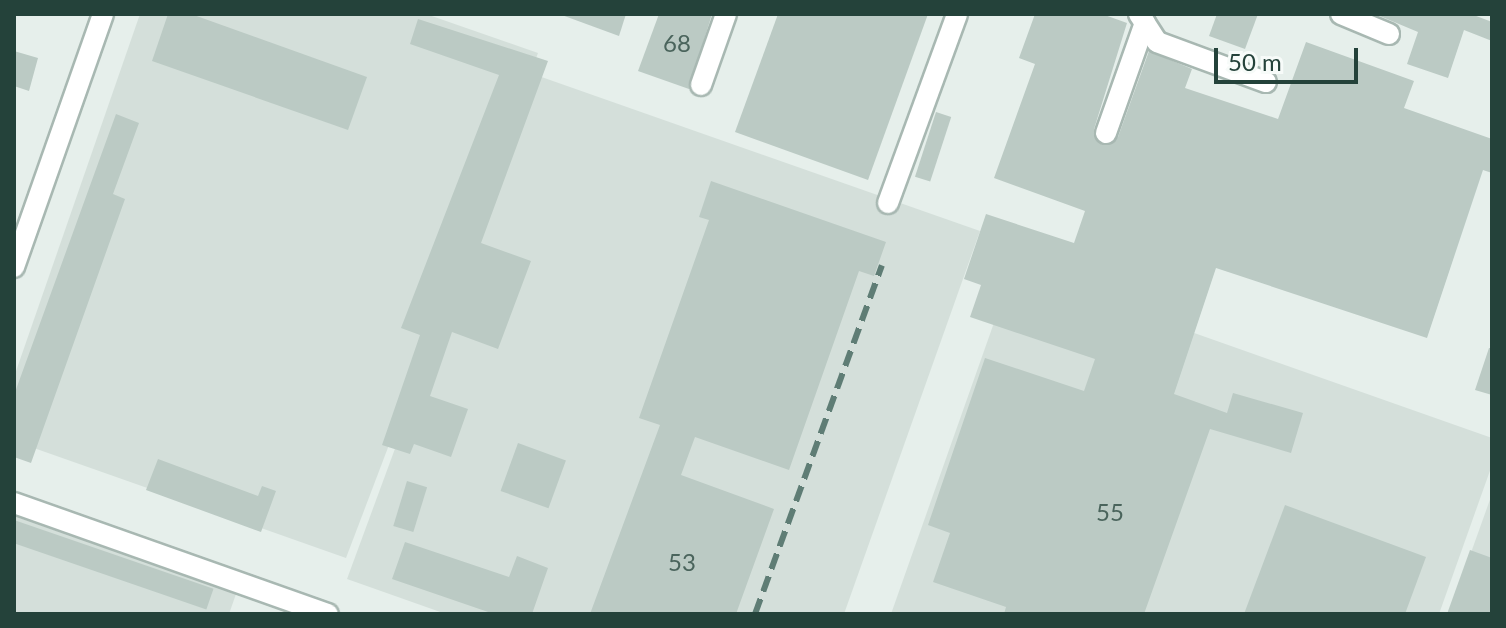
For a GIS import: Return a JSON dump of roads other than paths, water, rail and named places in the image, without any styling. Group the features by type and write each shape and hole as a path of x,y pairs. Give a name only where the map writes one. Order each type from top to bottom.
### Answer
{"street":[{"path":"14,267 103,14"},
{"path":"701,85 726,14"},
{"path":"888,203 957,14"},
{"path":"1341,14 1389,34"},
{"path":"1142,19 1157,42 1266,82"},
{"path":"1106,133 1142,19"},
{"path":"14,503 328,614"}],"railway":[{"path":"755,614 882,265"}]}
